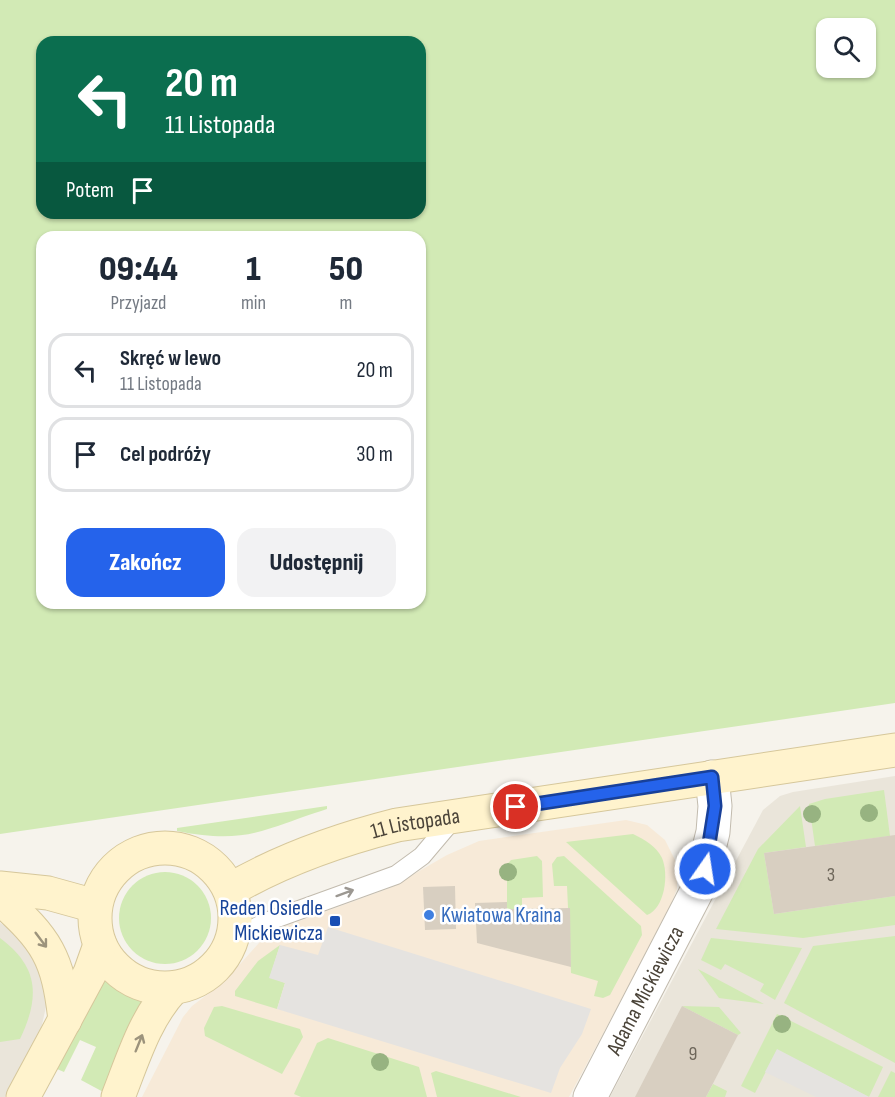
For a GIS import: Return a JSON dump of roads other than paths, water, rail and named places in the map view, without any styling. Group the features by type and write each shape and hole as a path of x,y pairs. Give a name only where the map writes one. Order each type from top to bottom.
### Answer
{"street":[{"name":"11 Listopada","path":"230,890 285,861 320,847 397,825 895,750"},
{"name":"Adama Mickiewicza","path":"590,1097 700,885 713,832 715,806 712,777"},
{"path":"172,847 196,854 218,870 230,890 236,916 233,939 222,960 204,977 173,988 153,988 135,982 114,967 100,945 95,926 95,906 105,881 122,861 145,849 172,847"},
{"path":"0,888 48,893 95,906"},
{"path":"0,898 26,921 53,958 61,983 65,1020"},
{"path":"23,1097 90,973 100,945"},
{"path":"118,1097 144,1029 158,1004 173,988"}],"lane":[{"path":"233,939 266,922 396,875 422,856 456,815"}],"place":[{"name":"Kwiatowa Kraina","path":"429,915"},
{"name":"Reden Osiedle Mickiewicza","path":"335,921"}]}
